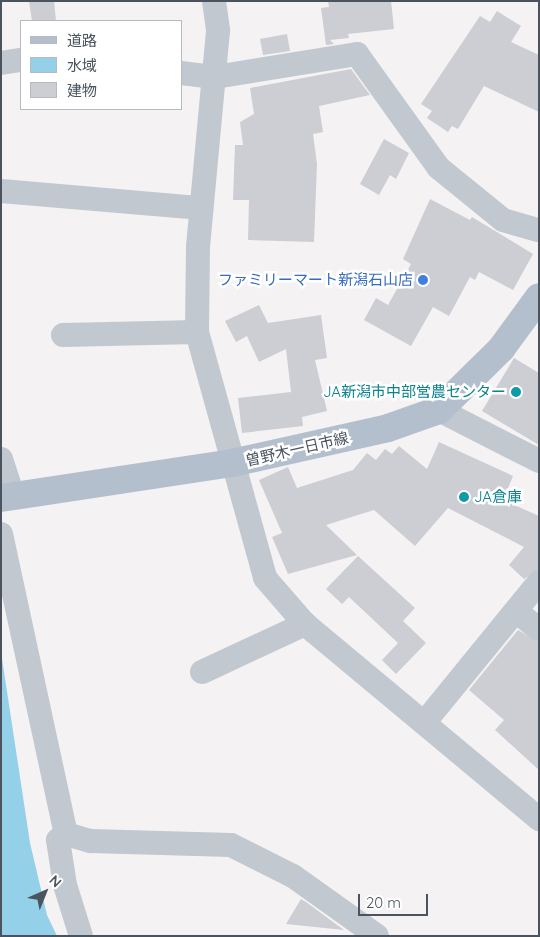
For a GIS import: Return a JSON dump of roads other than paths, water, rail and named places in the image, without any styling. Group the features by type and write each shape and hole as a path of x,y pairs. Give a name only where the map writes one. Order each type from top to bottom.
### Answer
{"main road":[{"name":"曽野木一日市線","path":"7,497 232,463 388,428 439,410 501,349 539,297"}],"street":[{"path":"214,1 218,31 201,208 197,332 265,578 305,624 539,819"},
{"path":"182,73 215,77 358,54 439,168 502,220 539,230"},
{"path":"1,63 20,60"},
{"path":"1,191 201,208"},
{"path":"63,335 197,332"},
{"path":"439,410 539,461"},
{"path":"1,459 7,497"},
{"path":"1,534 66,834"},
{"path":"424,723 517,612 539,582"},
{"path":"517,612 539,629"},
{"path":"202,672 305,624"},
{"path":"66,834 58,840 65,885 81,936"},
{"path":"66,834 91,841 231,845 293,876 376,936"}],"water":[{"path":"1,652 30,843 47,915 57,936 1,936"}],"place":[{"name":"ファミリーマート新潟石山店","path":"423,280"},
{"name":"JA新潟市中部営農センター","path":"516,392"},
{"name":"JA倉庫","path":"464,497"}]}
